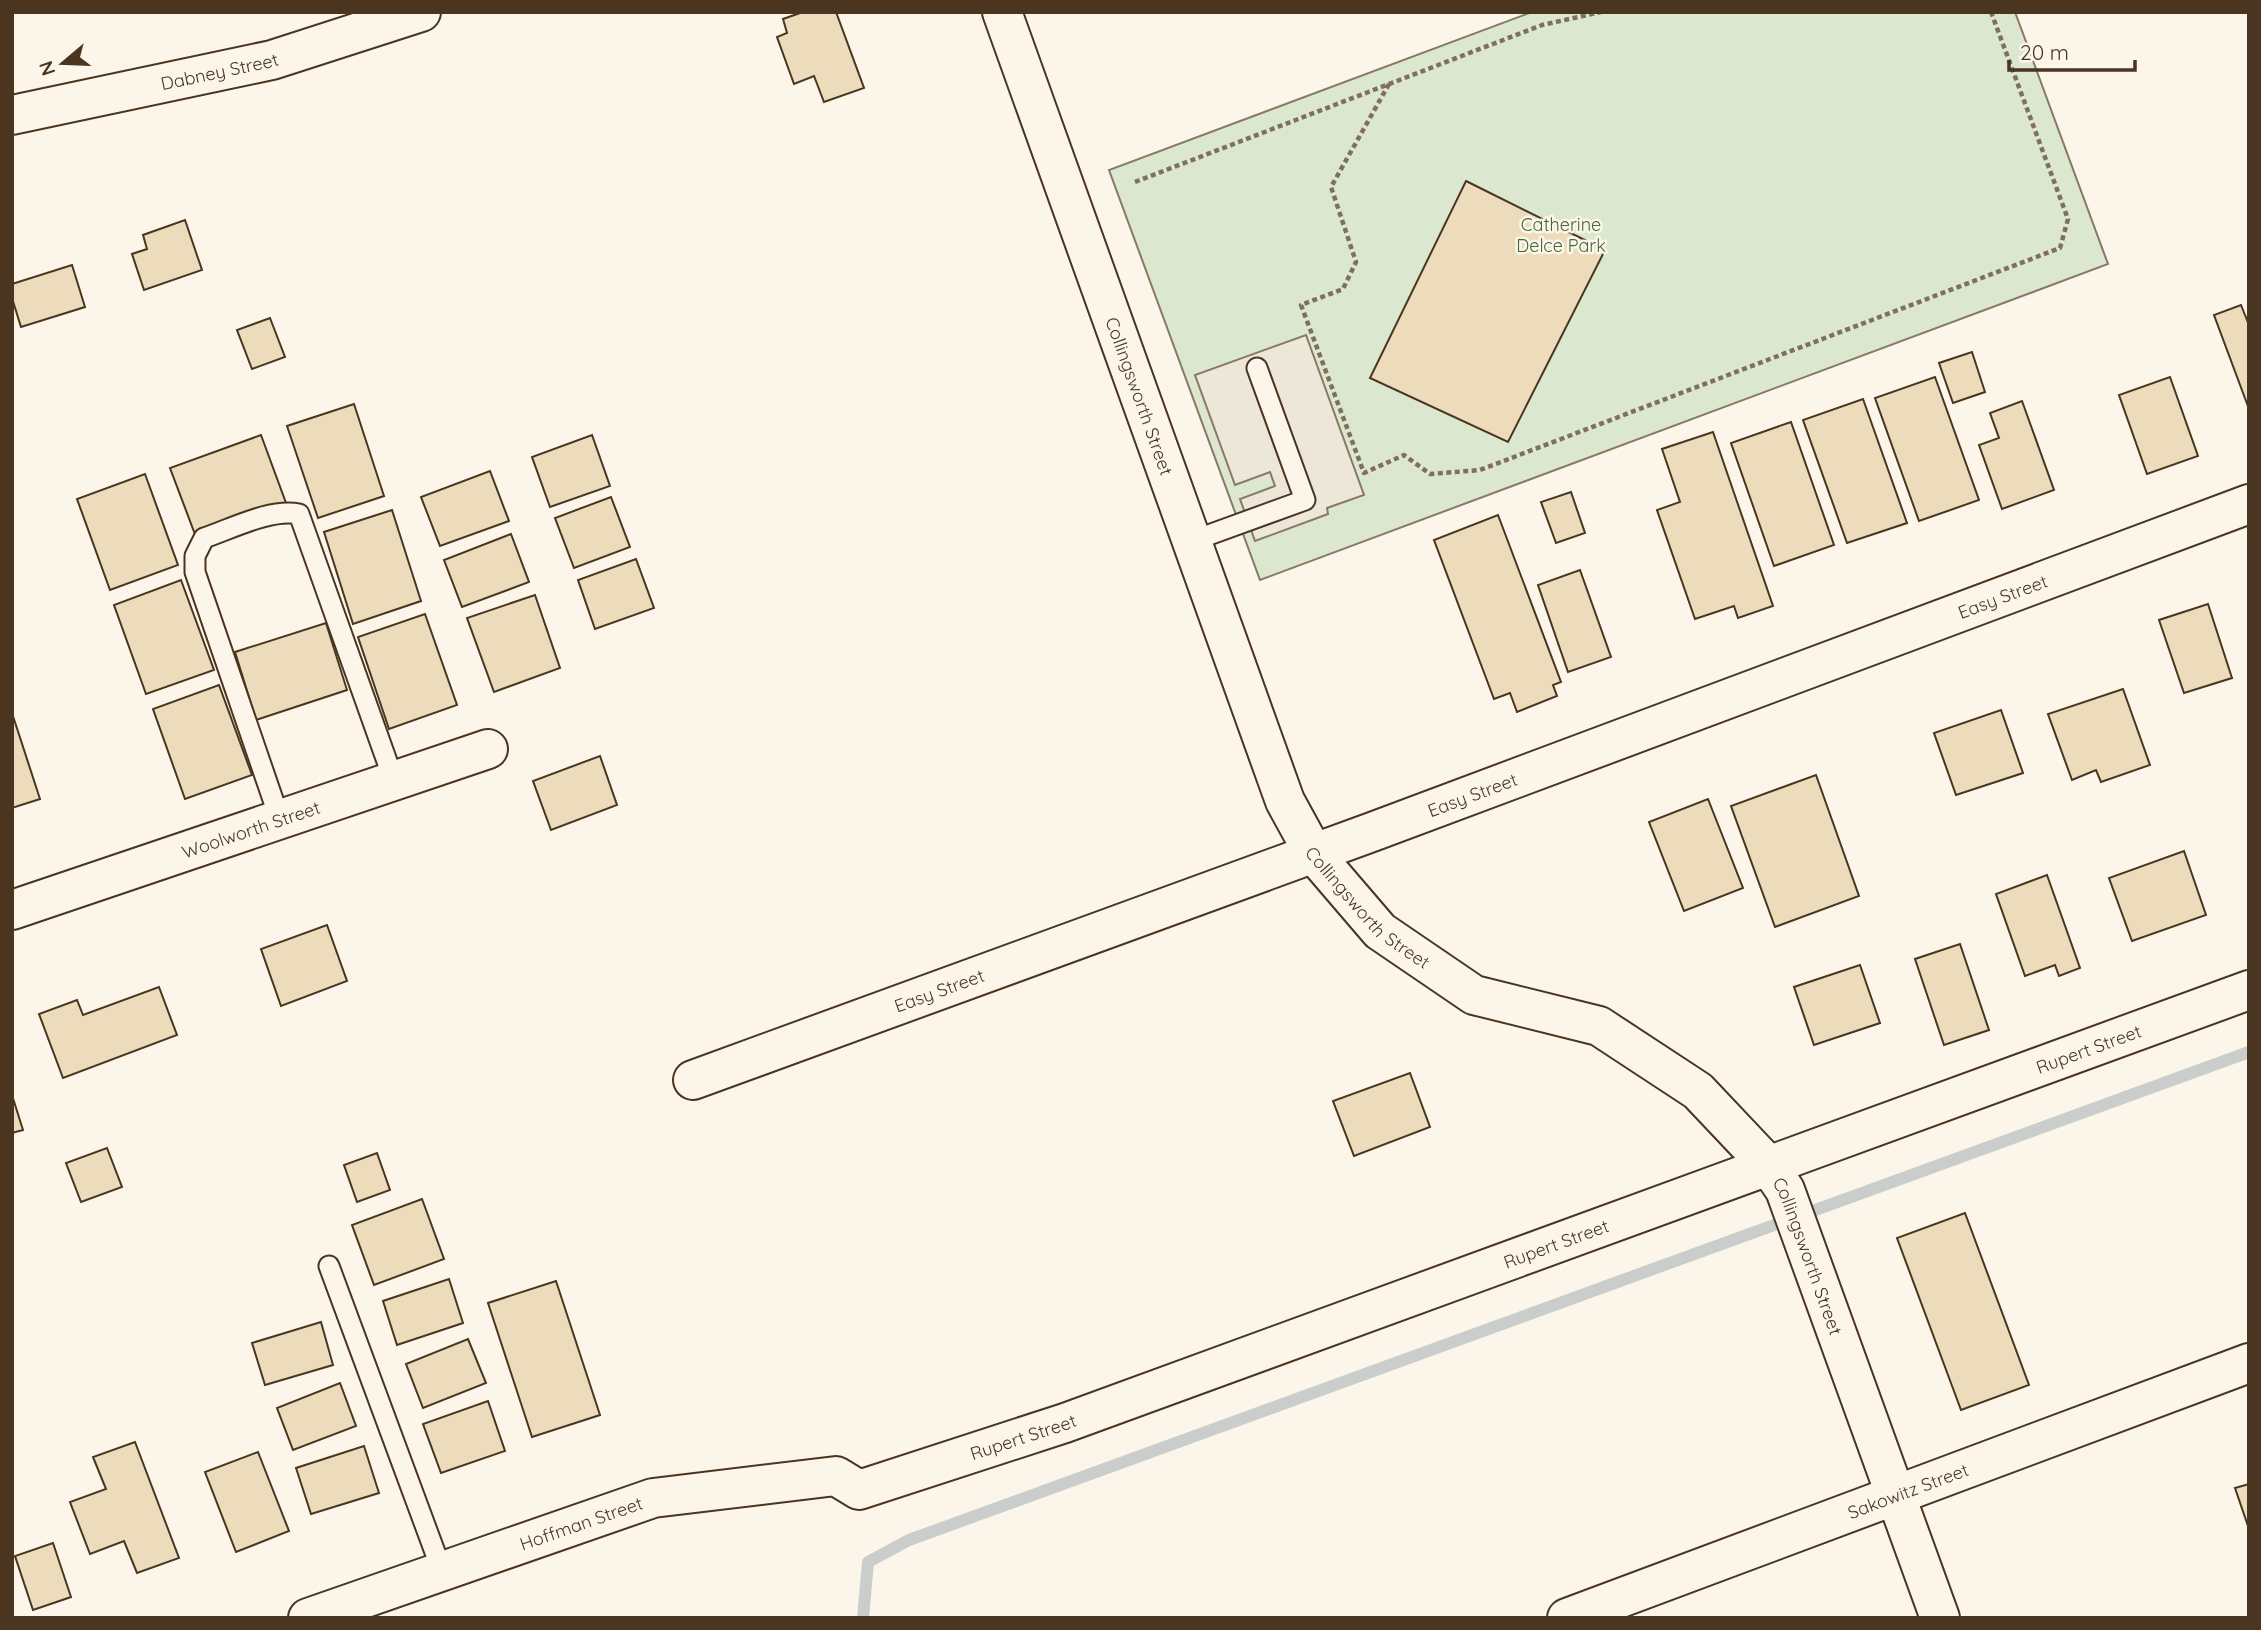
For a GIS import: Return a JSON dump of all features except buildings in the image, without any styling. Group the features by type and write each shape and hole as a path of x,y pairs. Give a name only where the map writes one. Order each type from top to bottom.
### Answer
{"street":[{"name":"Dabney Street","path":"12,115 272,60 365,21 421,12"},
{"name":"Collingsworth Street","path":"1002,12 1285,801 1314,853 1380,931 1474,995 1599,1026 1698,1091 1777,1177 1802,1237 1940,1618"},
{"name":"Easy Street","path":"693,1080 1314,853 2249,504"},
{"name":"Woolworth Street","path":"12,910 488,749"},
{"name":"Rupert Street","path":"859,1490 1065,1423 1777,1177 2249,990"},
{"name":"Sakowitz Street","path":"1567,1618 2249,1363"},
{"name":"Hoffman Street","path":"307,1618 653,1498 836,1476 859,1490"}],"lane":[{"path":"1192,541 1305,500 1257,368"},
{"path":"280,820 195,572 195,556 204,538 270,515 286,511 299,514 394,781"},
{"path":"329,1266 442,1571"}],"path":[{"path":"1135,182 1542,25 1601,12"},
{"path":"1389,84 1331,187 1356,262 1343,289 1301,305 1364,472 1404,455 1430,474 1480,470 2060,248 2068,219 1991,12"}],"green space":[{"name":"Catherine Delce Park","path":"1532,12 2015,12 2108,264 1260,580 1109,170"}],"shaded area":[{"path":"1306,335 1364,495 1327,508 1328,514 1255,541 1240,499 1275,486 1270,472 1235,485 1195,375"}],"waterway":[{"path":"863,1618 868,1562 909,1540 2249,1052"}]}
